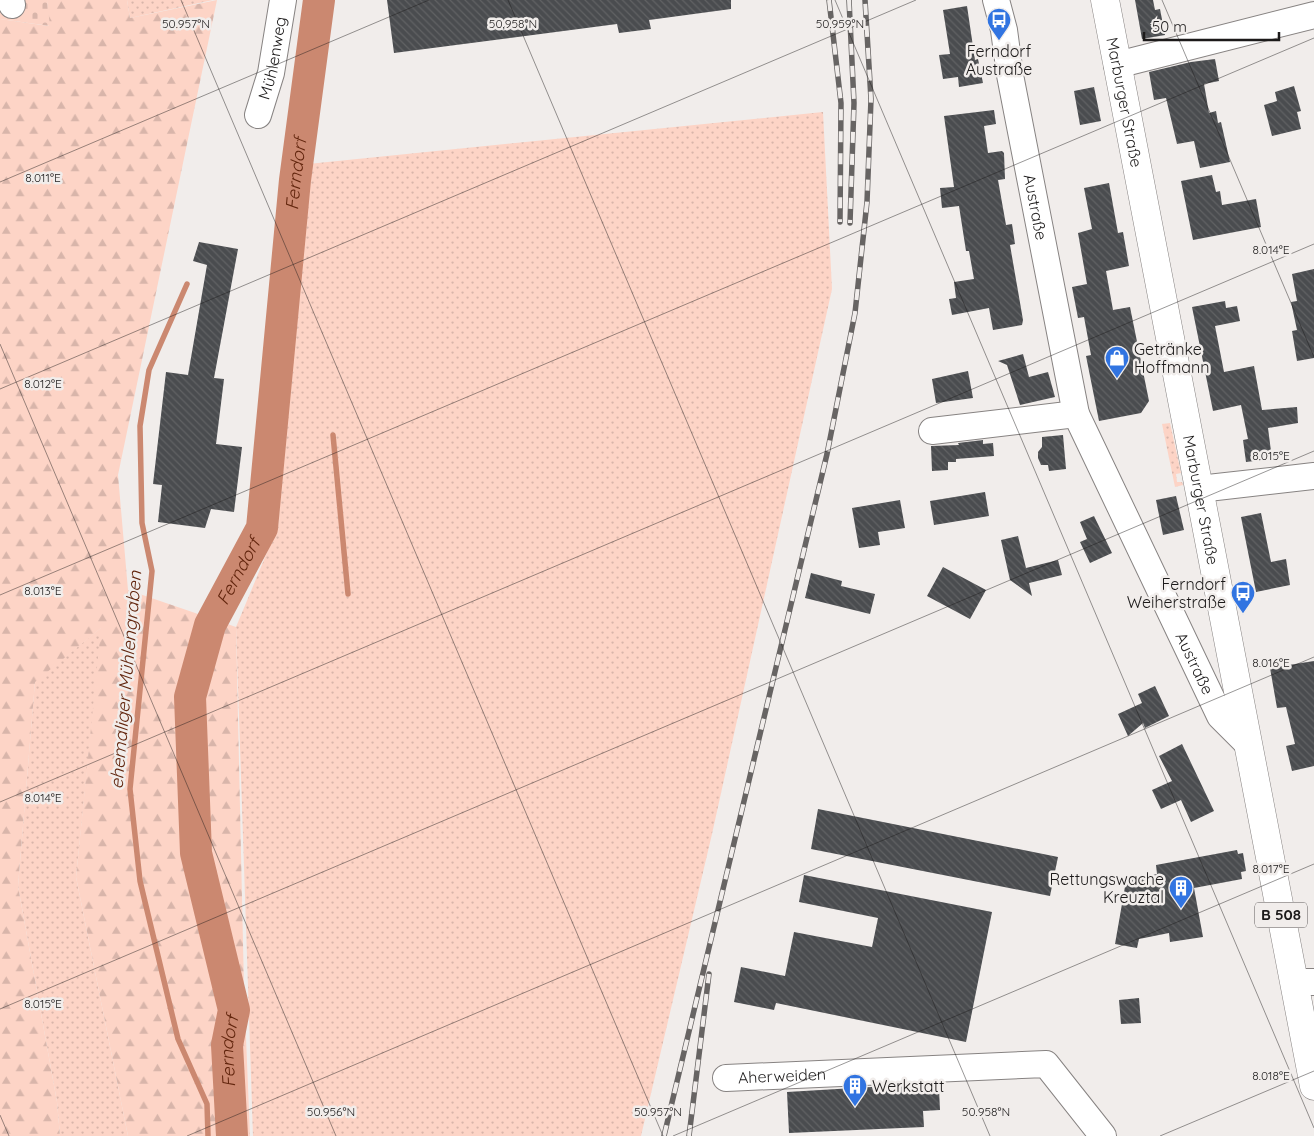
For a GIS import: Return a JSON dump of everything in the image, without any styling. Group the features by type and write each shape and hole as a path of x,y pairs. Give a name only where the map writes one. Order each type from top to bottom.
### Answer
{"main road":[{"name":"Marburger Straße","path":"1105,0 1247,743 1304,982 1314,1086"}],"street":[{"name":"Mühlenweg","path":"258,115 270,74 283,0"},
{"name":"Austraße","path":"996,0 1004,30 1012,85 1076,414 1220,716 1247,743"},
{"path":"1117,65 1314,15"},
{"path":"932,431 1076,414"},
{"path":"1199,489 1314,476"},
{"name":"Aherweiden","path":"726,1078 1046,1064 1103,1136"}],"green space":[{"path":"0,0 47,0 50,26 0,19"},
{"path":"47,0 127,0 130,18 217,0 118,475 128,590 236,627 244,988 250,1136 128,1136 76,877 101,628 35,682 18,886 57,1102 60,1136 0,1136 0,19 49,26"},
{"path":"127,0 213,0 130,18"},
{"path":"823,112 832,289 712,834 641,1136 253,1136 236,627 278,526 308,164"},
{"path":"1170,423 1181,473 1176,474 1177,482 1182,482 1183,485 1175,487 1162,424"},
{"path":"102,627 76,877 128,1136 60,1136 57,1102 18,886 35,681"}],"building":[{"path":"387,0 731,0 731,9 649,20 651,29 619,33 617,24 394,53"},
{"path":"1135,0 1153,0 1155,10 1160,9 1165,35 1142,39"},
{"path":"967,6 975,60 978,59 983,83 959,87 958,77 943,79 939,55 950,54 943,10"},
{"path":"1215,59 1219,81 1204,84 1209,113 1216,111 1218,123 1221,122 1230,162 1200,168 1194,141 1177,144 1166,98 1154,100 1149,72 1191,62"},
{"path":"1294,86 1301,111 1297,112 1301,129 1272,136 1264,105 1277,101 1275,92"},
{"path":"1094,87 1101,121 1080,125 1074,91"},
{"path":"994,110 996,124 984,126 988,153 1002,151 1004,153 1005,179 998,180 1006,225 1012,224 1015,244 1010,245 1023,320 1022,325 993,330 989,308 952,315 949,299 956,298 954,282 974,279 969,251 966,251 959,206 942,208 940,188 954,187 944,116"},
{"path":"1212,175 1216,192 1220,191 1222,205 1256,199 1261,227 1193,240 1181,181"},
{"path":"1109,183 1118,233 1123,232 1129,266 1106,271 1113,310 1130,307 1149,401 1141,413 1099,421 1086,356 1091,355 1084,317 1078,318 1072,287 1087,284 1078,233 1092,229 1084,188"},
{"path":"199,242 238,249 214,378 224,379 216,444 242,447 234,512 211,509 205,528 158,522 162,485 153,484 166,372 188,375 207,265 193,261"},
{"path":"1314,269 1314,358 1297,361 1292,331 1297,330 1291,302 1297,301 1292,274"},
{"path":"1225,301 1226,308 1237,306 1240,321 1215,326 1224,372 1254,366 1262,410 1297,407 1298,423 1268,428 1272,459 1246,462 1243,440 1248,439 1241,405 1213,411 1192,307"},
{"path":"1023,354 1029,377 1048,372 1055,397 1020,405 1007,365 998,361"},
{"path":"968,371 973,398 936,403 932,379"},
{"path":"1063,435 1066,469 1049,471 1048,465 1041,465 1038,458 1038,452 1042,447 1042,437"},
{"path":"983,440 983,444 993,443 994,456 956,459 956,462 948,462 948,470 932,471 931,446 959,445 958,443"},
{"path":"985,492 989,516 934,525 930,501"},
{"path":"1176,496 1184,530 1163,535 1156,500"},
{"path":"900,500 905,528 878,532 880,545 859,548 852,508"},
{"path":"1261,513 1271,562 1286,559 1290,585 1256,592 1241,517"},
{"path":"1094,516 1112,553 1090,563 1080,542 1087,539 1080,522"},
{"path":"1018,536 1026,568 1058,560 1062,575 1029,583 1032,596 1010,580 1001,540"},
{"path":"943,567 986,590 970,619 927,596"},
{"path":"811,573 842,581 841,586 875,594 870,614 805,598"},
{"path":"1314,661 1314,766 1292,771 1286,746 1295,744 1286,707 1277,708 1270,668"},
{"path":"1155,686 1169,716 1145,728 1143,723 1128,736 1118,714 1142,703 1138,694"},
{"path":"1182,744 1214,811 1191,822 1181,800 1161,809 1152,790 1172,781 1159,756"},
{"path":"818,809 1058,857 1050,896 811,849"},
{"path":"1237,850 1238,854 1243,853 1246,871 1241,872 1242,879 1194,888 1203,937 1170,942 1169,933 1139,939 1137,948 1115,944 1126,881 1157,874 1156,865"},
{"path":"804,875 992,912 966,1042 776,1003 774,1010 734,1002 741,967 785,976 794,932 872,947 878,918 799,902"},
{"path":"1139,998 1141,1023 1121,1024 1119,1000"},
{"name":"Werkstatt","path":"921,1084 921,1090 939,1089 940,1110 923,1111 924,1127 789,1133 787,1092"}],"waterway":[{"name":"Ferndorf","path":"232,1136 227,1045 234,1010 196,853 190,697 210,625 262,528 295,180 319,0"},
{"name":"ehemaliger Mühlengraben","path":"187,284 149,370 140,426 142,523 152,571 130,789 140,881 178,1039 207,1104 208,1136"},
{"path":"333,435 348,594"}],"railway":[{"path":"829,0 841,103 840,222"},
{"path":"849,0 854,103 850,223"},
{"path":"664,1136 827,454 855,313 867,202 871,99 865,0"},
{"path":"689,1136 709,974"}],"place":[{"name":"Ferndorf Austraße","path":"999,41"},
{"name":"Getränke Hoffmann","path":"1117,379"},
{"name":"Ferndorf Weiherstraße","path":"1243,614"},
{"name":"Rettungswache Kreuztal","path":"1181,909"},
{"name":"Werkstatt","path":"855,1107"}]}
